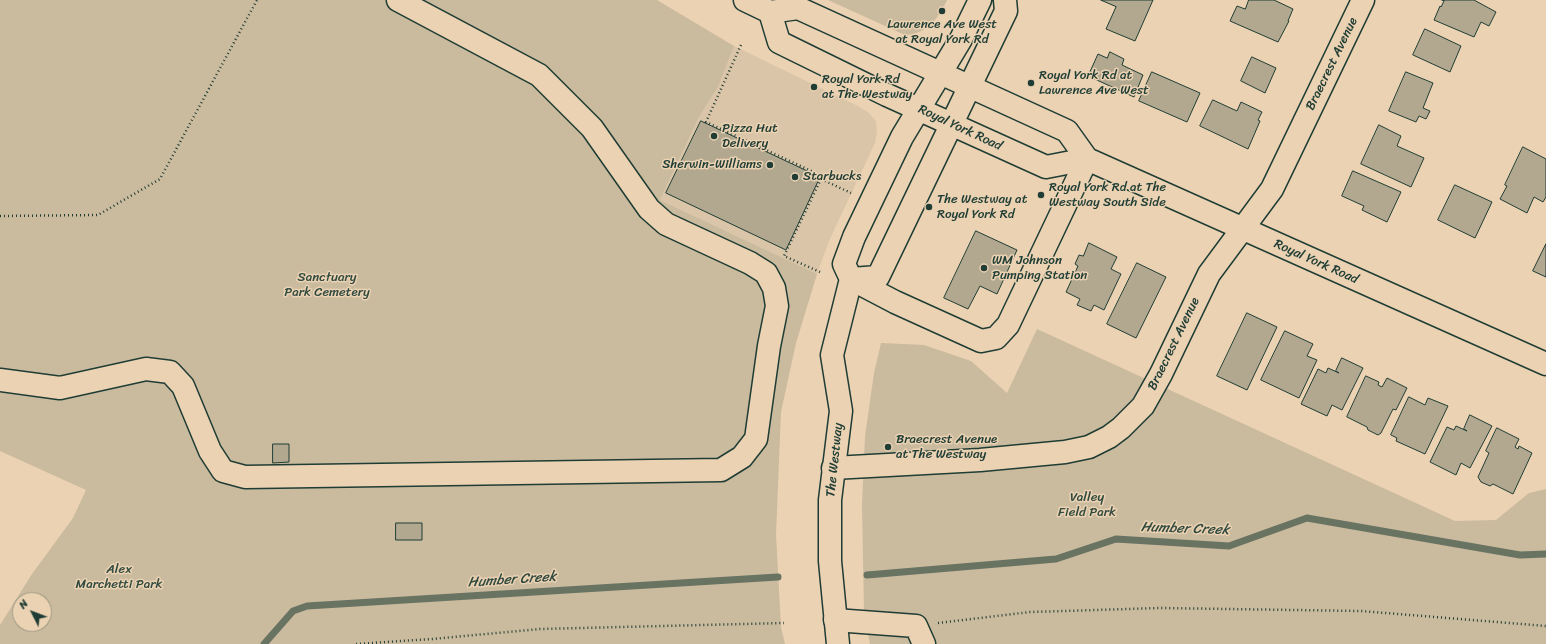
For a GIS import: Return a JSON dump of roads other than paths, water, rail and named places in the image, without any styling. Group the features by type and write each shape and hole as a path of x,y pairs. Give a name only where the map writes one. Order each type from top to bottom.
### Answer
{"main road":[{"path":"0,380 60,388 146,369 170,372 183,386 210,451 223,470 245,477 721,470 742,458 756,439 769,346 777,306 774,288 766,273 750,263 666,224 649,209 592,128 539,75 398,0"},
{"path":"745,0 770,12 798,8 940,74 1067,131 1087,159 1008,325 996,338 981,341 895,302 851,279 844,264 854,237 902,137 919,109 940,74 961,39 980,0"},
{"path":"851,279 878,277 1006,11 1005,0"},
{"name":"Braecrest Avenue","path":"833,468 980,460 1065,452 1090,447 1109,437 1131,419 1143,406 1161,374 1208,274 1272,190 1363,0"},
{"name":"Royal York Road","path":"770,12 779,42 951,124 1046,167 1087,159 1546,364"},
{"name":"The Westway","path":"838,644 830,562 830,500 841,411 832,355 851,279"},
{"path":"835,620 920,635"}],"waterway":[{"name":"Humber Creek","path":"867,575 1056,559 1116,539 1229,546 1307,518 1520,555 1546,554"},
{"name":"Humber Creek","path":"264,644 293,611 307,606 778,577"}],"place":[{"name":"Lawrence Ave West at Royal York Rd","path":"942,11"},
{"name":"Royal York Rd at Lawrence Ave West","path":"1031,83"},
{"name":"Royal York Rd at The Westway","path":"814,87"},
{"name":"Pizza Hut Delivery","path":"714,136"},
{"name":"Sherwin-Williams","path":"770,165"},
{"name":"Starbucks","path":"795,177"},
{"name":"Royal York Rd at The Westway South Side","path":"1041,195"},
{"name":"The Westway at Royal York Rd","path":"929,207"},
{"name":"WM Johnson Pumping Station","path":"984,268"},
{"name":"Braecrest Avenue at The Westway","path":"888,447"}],"park label":[{"name":"Sanctuary Park Cemetery","path":"327,286"},
{"name":"Valley Field Park","path":"1087,506"},
{"name":"Alex Marchetti Park","path":"119,578"}]}
